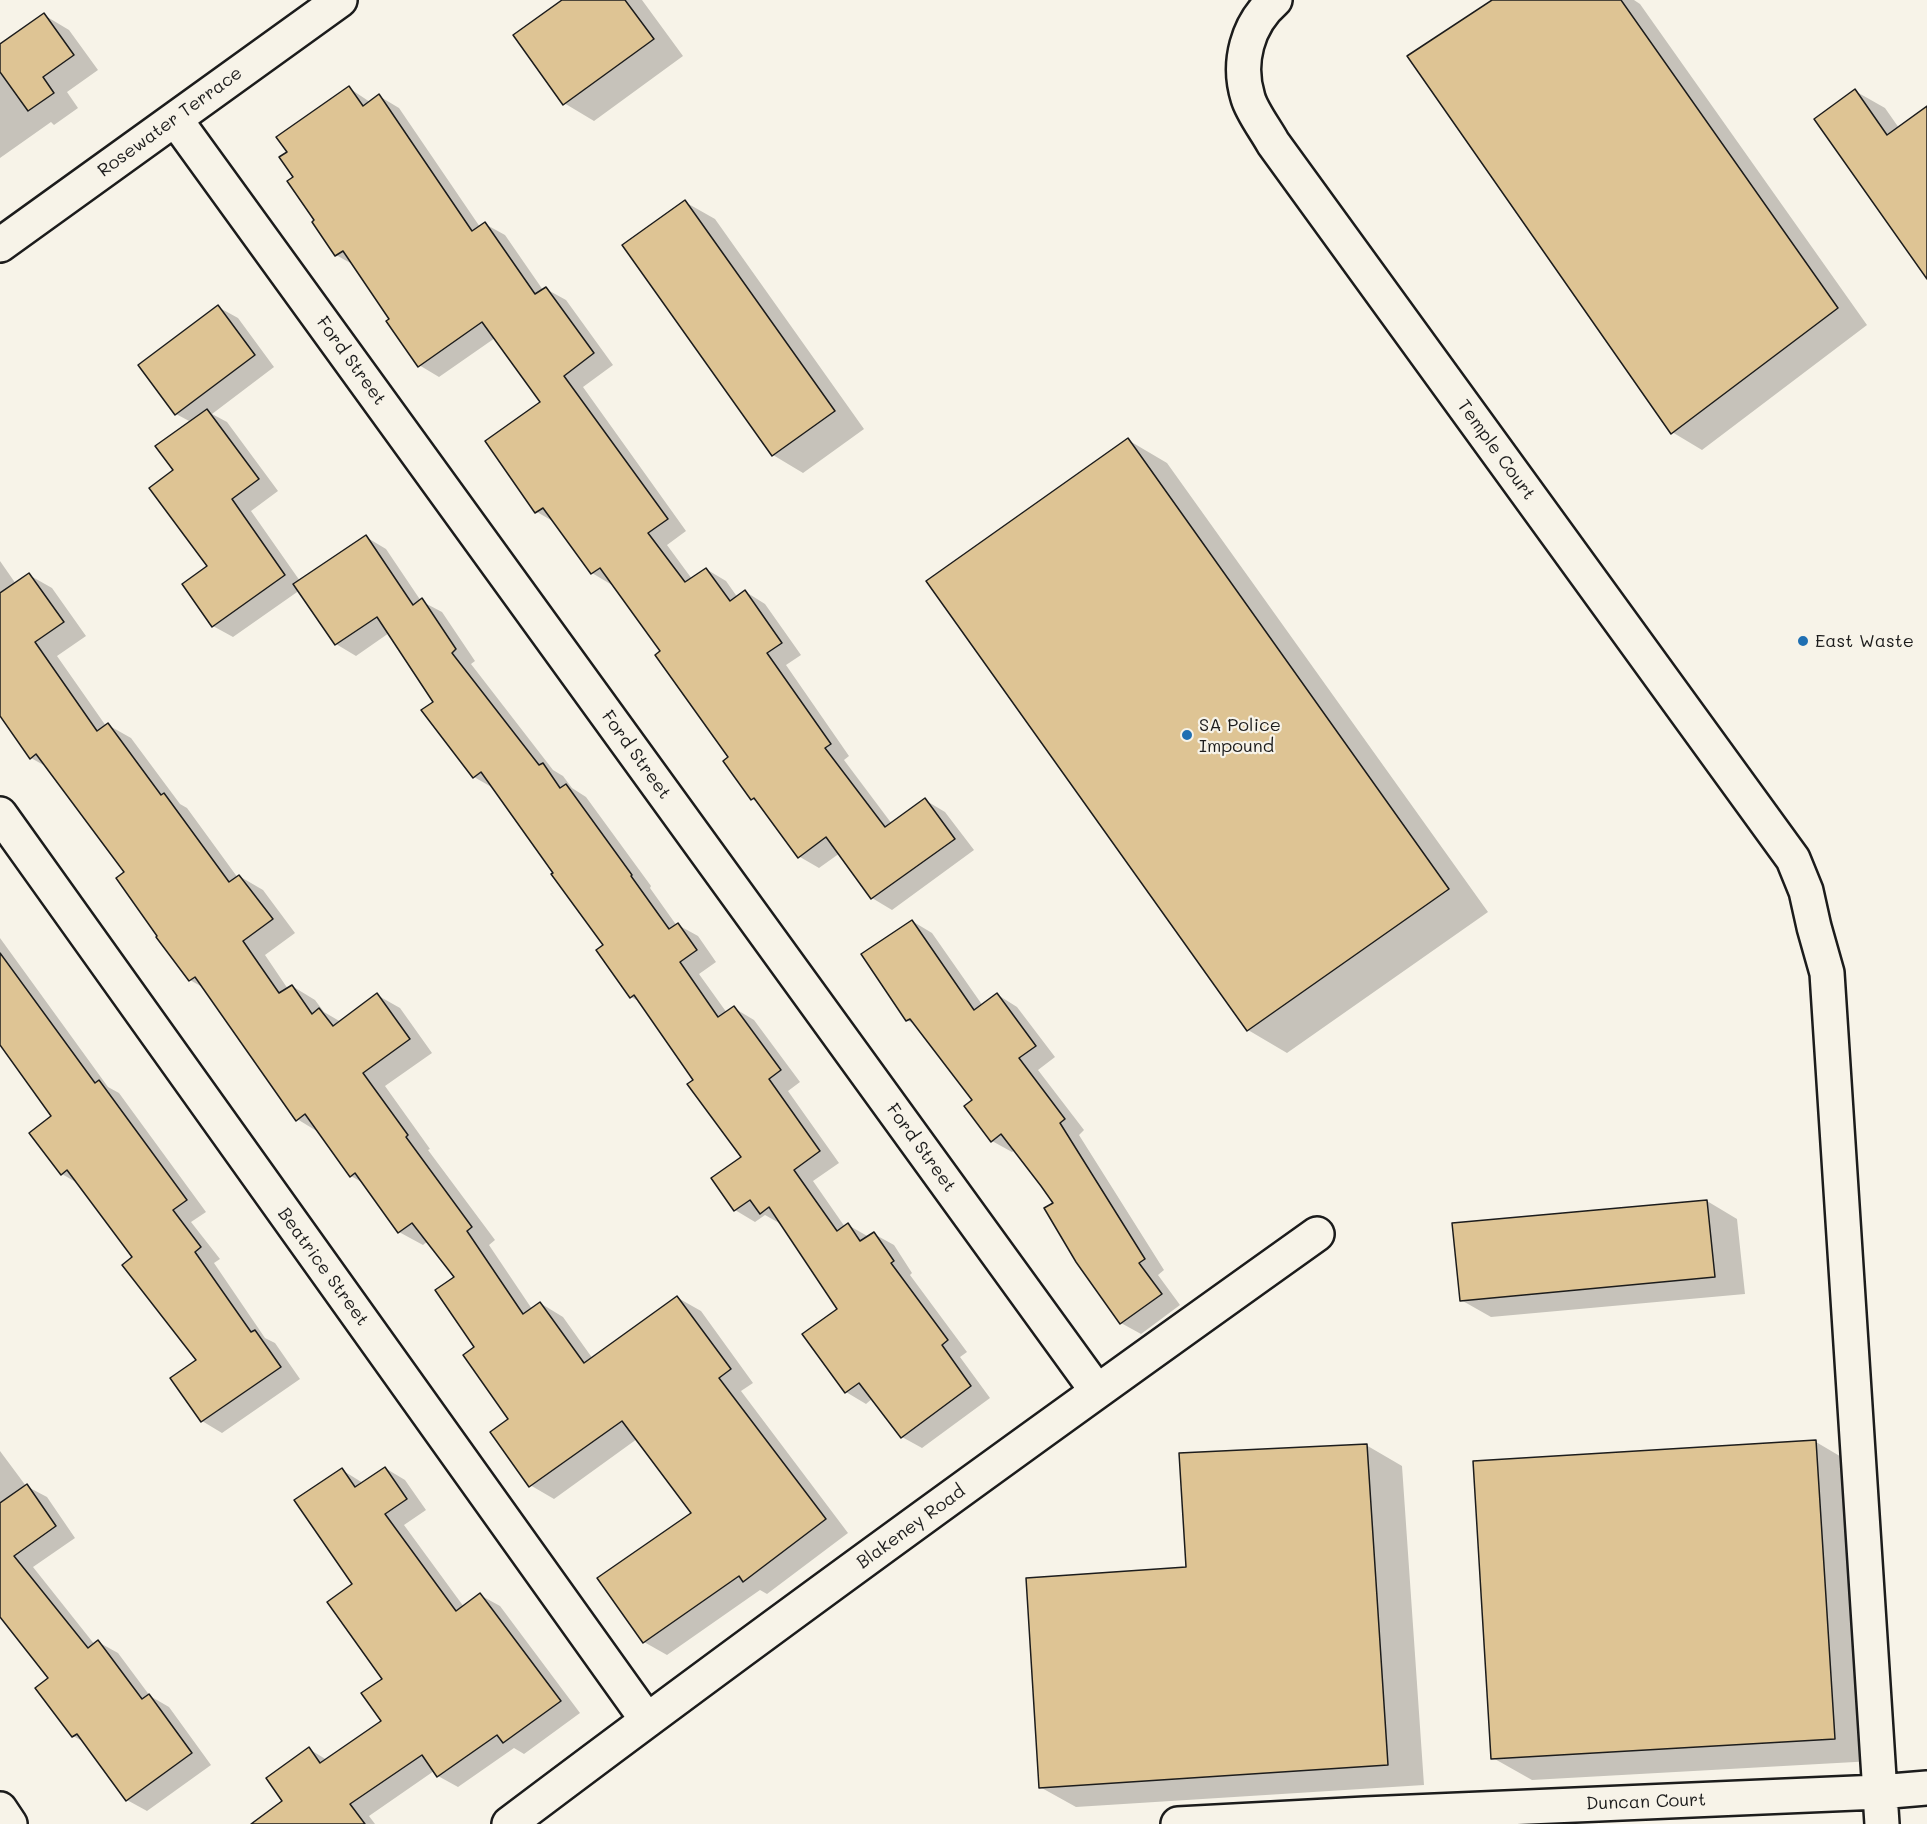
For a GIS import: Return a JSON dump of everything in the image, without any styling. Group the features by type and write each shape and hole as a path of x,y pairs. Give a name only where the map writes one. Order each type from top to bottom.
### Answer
{"street":[{"name":"Rosewater Terrace","path":"0,245 340,0"},
{"name":"Temple Court","path":"1275,0 1251,30 1243,59 1248,99 1273,143 1792,859 1806,891 1827,973 1882,1824"},
{"name":"Ford Street","path":"175,119 1097,1391"},
{"name":"Beatrice Street","path":"0,814 646,1720"},
{"name":"Blakeney Road","path":"509,1824 646,1720 1097,1391 1317,1234"},
{"name":"Duncan Court","path":"1178,1824 1927,1788"},
{"path":"0,1809 10,1824"}],"building":[{"path":"562,0 625,0 654,39 563,105 513,35"},
{"path":"1492,0 1621,0 1838,308 1671,434 1407,56"},
{"path":"44,13 74,55 43,77 54,93 28,111 0,72 0,44"},
{"path":"349,86 363,106 379,94 472,231 485,222 535,294 546,287 594,353 564,376 668,519 648,533 685,582 706,568 730,601 745,590 782,643 767,653 831,744 825,748 885,827 925,798 955,839 871,899 826,837 798,858 754,798 751,800 723,761 728,757 655,655 660,651 600,568 591,574 543,508 535,513 485,441 540,402 482,322 418,367 386,321 389,319 343,251 335,256 287,181 293,177 279,157 287,152 276,137"},
{"path":"1855,89 1887,135 1927,106 1927,279 1814,119"},
{"path":"685,200 835,411 772,456 622,245"},
{"path":"218,305 255,355 175,415 138,365"},
{"path":"207,409 259,479 232,499 285,575 212,627 182,584 207,566 149,488 173,470 155,446"},
{"name":"SA Police Impound","path":"1128,438 1449,889 1247,1031 926,581"},
{"path":"366,535 413,605 422,598 456,649 452,653 539,765 543,763 560,788 566,784 669,929 678,923 697,950 680,962 718,1017 734,1006 781,1070 769,1079 820,1151 794,1170 837,1231 848,1223 860,1241 874,1232 894,1261 891,1263 948,1340 942,1345 971,1386 901,1438 859,1383 845,1393 802,1334 837,1309 769,1207 760,1214 750,1200 734,1211 711,1178 741,1157 687,1084 693,1080 634,995 630,998 596,950 603,945 481,772 473,778 421,710 433,702 377,617 335,645 293,584"},
{"path":"29,573 64,622 35,642 97,731 108,723 161,795 164,793 229,882 239,875 273,919 243,941 279,993 292,985 312,1014 319,1008 333,1026 377,993 410,1039 363,1073 408,1135 406,1137 472,1227 467,1231 523,1314 540,1302 584,1363 677,1296 731,1369 719,1378 826,1519 743,1582 739,1576 643,1643 597,1578 691,1513 622,1421 529,1487 490,1432 508,1419 463,1355 474,1347 435,1290 454,1277 412,1223 398,1233 355,1173 350,1177 305,1114 296,1121 195,977 189,981 156,937 116,878 124,872 36,754 30,759 0,716 0,593"},
{"path":"912,920 974,1010 997,993 1036,1046 1019,1058 1065,1119 1060,1123 1145,1259 1139,1263 1162,1294 1120,1324 1076,1262 1044,1208 1053,1203 1001,1134 991,1142 964,1106 972,1100 910,1019 906,1021 861,954"},
{"path":"0,953 95,1083 99,1080 187,1200 173,1210 201,1247 195,1252 251,1332 255,1330 281,1367 201,1422 170,1378 196,1360 122,1265 132,1257 67,1170 61,1175 29,1133 51,1116 0,1045"},
{"path":"1707,1200 1715,1277 1460,1301 1452,1223"},
{"path":"1816,1440 1835,1739 1491,1759 1473,1461"},
{"path":"1367,1444 1388,1765 1039,1788 1026,1578 1186,1567 1179,1453"},
{"path":"385,1467 407,1499 385,1514 456,1611 480,1593 561,1701 503,1743 497,1735 437,1777 422,1755 350,1804 365,1824 251,1824 282,1801 266,1778 309,1747 320,1763 381,1721 361,1693 382,1679 327,1602 352,1584 294,1500 342,1468 355,1487"},
{"path":"27,1484 56,1526 14,1556 88,1648 98,1640 142,1699 149,1694 192,1753 126,1801 77,1734 72,1737 35,1688 48,1678 0,1617 0,1503"}],"place":[{"name":"East Waste","path":"1803,641"},
{"name":"SA Police Impound","path":"1187,735"}]}
